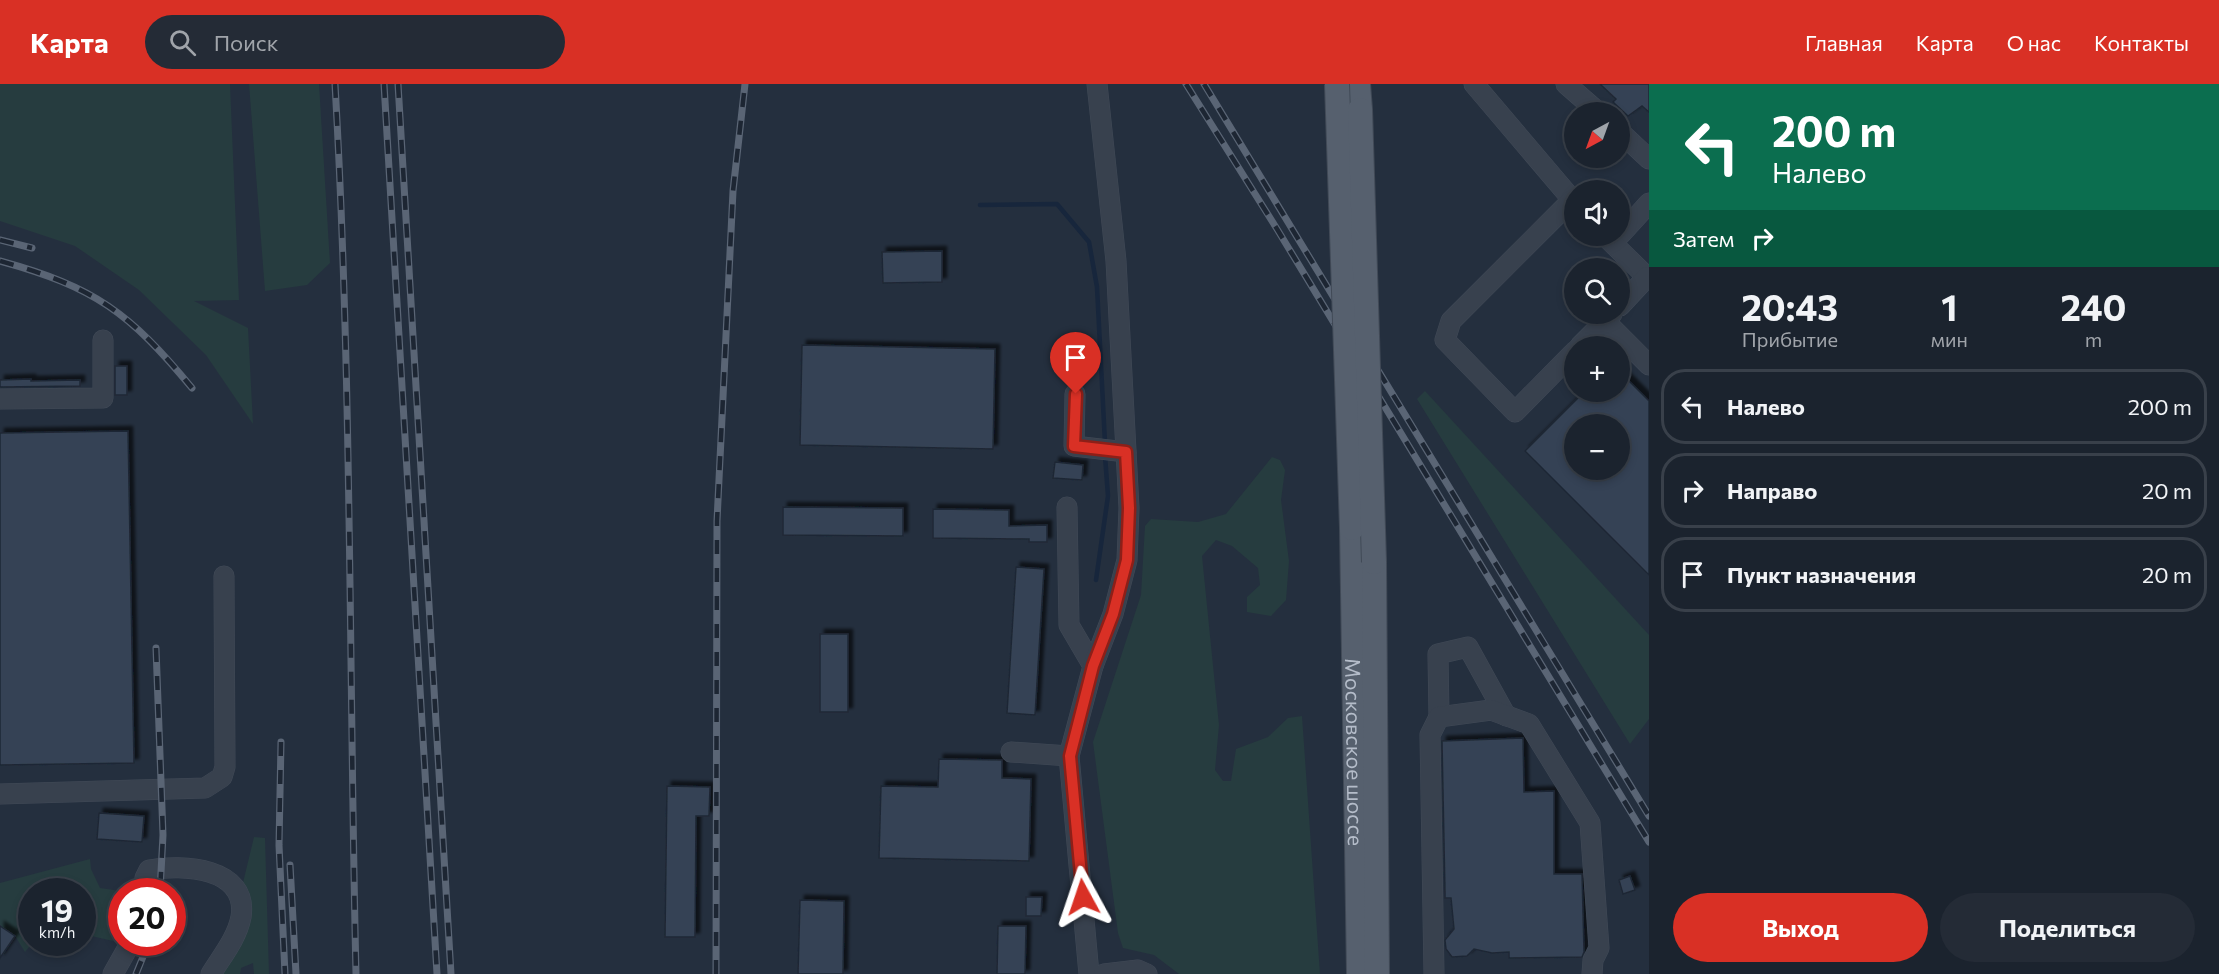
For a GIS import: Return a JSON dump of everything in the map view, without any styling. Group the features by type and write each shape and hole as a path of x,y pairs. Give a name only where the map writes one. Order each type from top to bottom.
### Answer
{"main road":[{"name":"Московское шоссе","path":"1337,84 1352,528 1359,974"},
{"name":"Московское шоссе","path":"1358,84 1374,562 1377,974"}],"street":[{"path":"1089,974 1070,756 1093,666 1113,614 1127,560 1129,508 1116,261 1097,84"},
{"path":"1474,84 1564,189"},
{"path":"1566,84 1587,102"},
{"path":"1630,139 1646,149"},
{"path":"1630,222 1649,203"},
{"path":"1564,210 1451,321 1445,340 1515,412 1564,362"},
{"path":"1622,246 1648,278 1630,296"},
{"path":"1590,336 1601,324"},
{"path":"1614,324 1649,365"},
{"path":"0,399 103,398 103,340"},
{"path":"1076,394 1074,446 1126,452"},
{"path":"1067,507 1069,625 1093,666"},
{"path":"0,794 205,788 222,777 225,767 224,576"},
{"path":"1434,974 1430,735 1439,717 1438,654 1468,647 1506,716"},
{"path":"1439,717 1491,710 1529,724 1590,823 1599,948 1593,960 1592,974"},
{"path":"1011,752 1070,756"},
{"path":"145,878 149,870 189,867 211,872 232,886 240,897 241,915 236,933 210,974"},
{"path":"112,974 123,956"},
{"path":"1104,974 1138,970 1147,974"}],"green space":[{"path":"0,84 230,84 239,300 194,301 248,328 253,424 206,355 139,290 75,246 0,221"},
{"path":"249,84 319,84 330,263 307,285 265,291"},
{"path":"1425,391 1649,635 1649,719 1630,744 1417,399"},
{"path":"1272,457 1280,460 1285,470 1281,500 1289,561 1286,600 1271,616 1247,612 1247,597 1260,585 1258,568 1232,546 1216,540 1202,556 1219,725 1215,770 1223,781 1231,781 1236,749 1268,737 1288,718 1302,716 1320,974 1179,974 1154,955 1123,948 1118,933 1093,742 1141,595 1145,526 1151,519 1198,522 1226,514"},
{"path":"254,837 265,838 269,974 254,974 253,963 241,968 240,974 221,974"},
{"path":"90,859 95,878 19,878"},
{"path":"18,878 18,941 15,936 0,926 0,883"},
{"path":"96,880 100,888 108,889 108,940 96,937"}],"building":[{"path":"1600,84 1649,84 1649,112 1642,106 1630,115 1630,102 1613,102 1616,99"},
{"path":"942,251 942,282 883,283 882,252"},
{"path":"802,345 995,349 993,449 800,445"},
{"path":"115,366 127,366 127,395 115,395"},
{"path":"31,379 31,381 80,380 80,386 0,387 0,380"},
{"path":"1630,382 1649,401 1649,575 1525,451 1574,402 1630,402"},
{"path":"128,431 134,763 0,765 0,433"},
{"path":"1055,462 1083,465 1082,480 1053,478"},
{"path":"783,507 903,508 903,536 783,535"},
{"path":"933,509 1009,510 1009,526 1047,525 1047,542 1029,542 1029,539 933,538"},
{"path":"1016,567 1044,569 1035,715 1007,713"},
{"path":"820,634 848,634 848,712 820,712"},
{"path":"1523,738 1524,792 1554,791 1554,874 1582,874 1584,952 1582,957 1509,958 1509,952 1492,953 1474,949 1467,956 1452,957 1446,949 1445,940 1454,929 1451,898 1445,898 1442,741"},
{"path":"939,759 1002,760 1002,778 1031,779 1029,861 879,858 881,786 938,787"},
{"path":"667,786 710,787 709,816 696,816 695,937 665,937"},
{"path":"99,813 144,816 142,842 97,839"},
{"path":"1630,876 1635,890 1623,894 1619,880"},
{"path":"1026,897 1042,897 1041,916 1026,916"},
{"path":"800,900 844,901 843,974 798,974"},
{"path":"0,926 15,936 0,958"},
{"path":"998,926 1026,926 1025,974 997,974"}],"waterway":[{"path":"980,205 1057,204 1089,242 1097,287 1105,443"},
{"path":"1096,580 1108,496 1105,456"}],"railway":[{"path":"335,84 347,418 356,974"},
{"path":"384,84 437,974"},
{"path":"398,84 451,974"},
{"path":"716,974 717,521 733,191 745,84"},
{"path":"1186,84 1277,229 1649,842"},
{"path":"1204,84 1649,816"},
{"path":"0,240 32,248"},
{"path":"0,261 61,281 108,306 149,340 192,388"},
{"path":"156,648 163,835 161,878"},
{"path":"281,742 279,845 285,974"},
{"path":"290,865 296,974"},
{"path":"136,974 143,956"}],"route":[{"path":"1076,394 1074,446 1126,452 1129,508 1127,560 1113,614 1093,666 1070,756 1083,897"}]}
